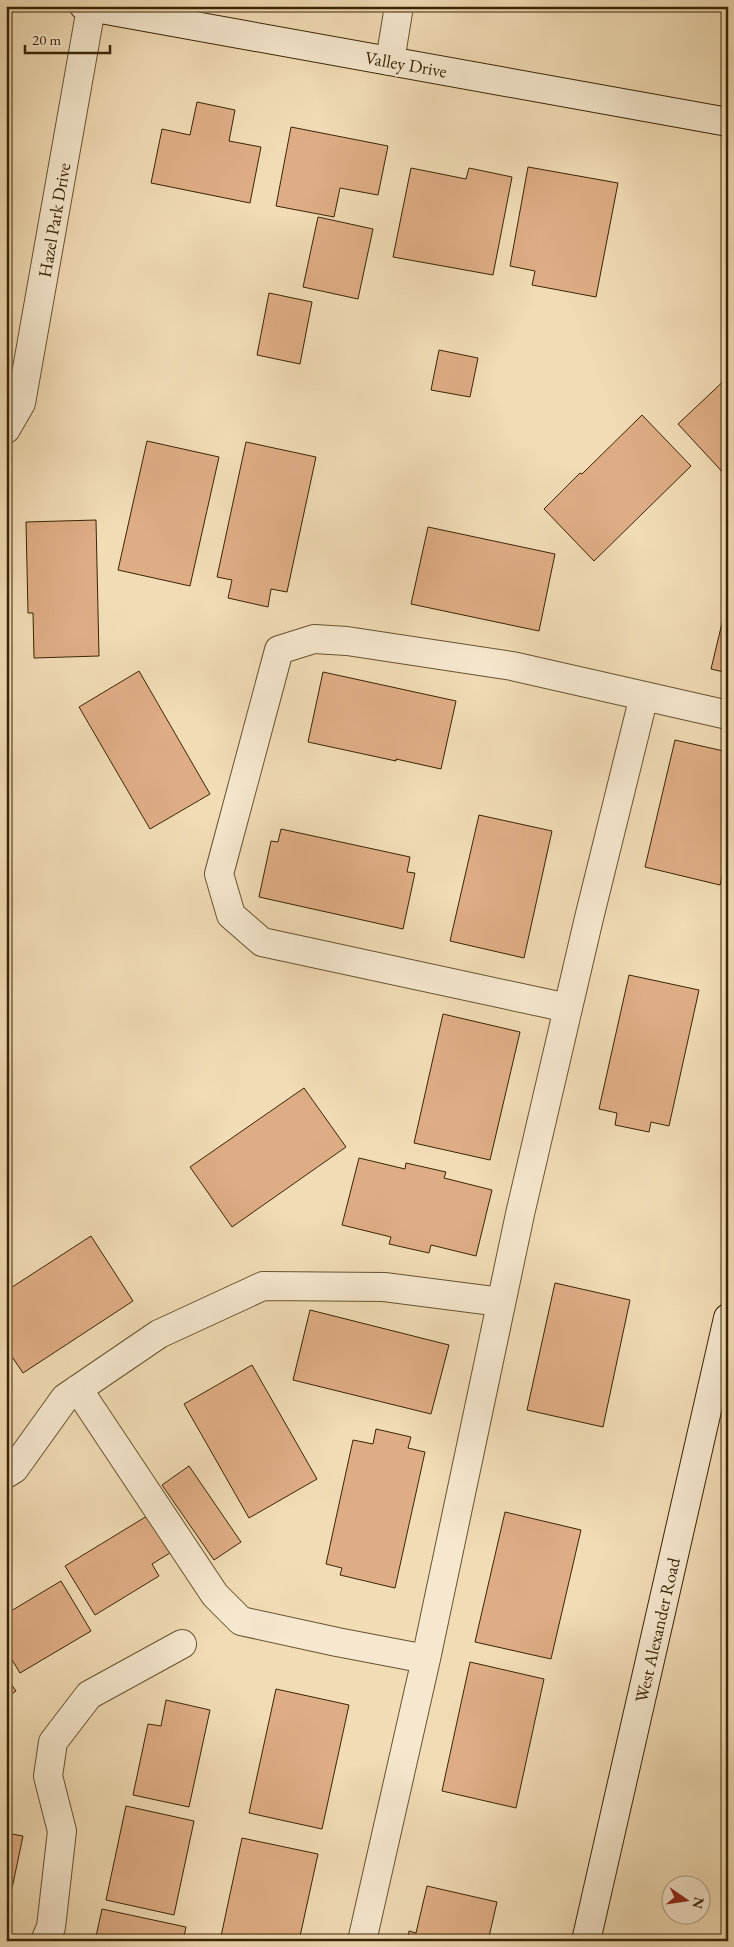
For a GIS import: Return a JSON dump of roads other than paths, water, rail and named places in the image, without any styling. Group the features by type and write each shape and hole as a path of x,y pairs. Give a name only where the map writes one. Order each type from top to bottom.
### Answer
{"street":[{"path":"390,61 399,6"},
{"name":"Valley Drive","path":"87,7 728,122"},
{"name":"Hazel Park Drive","path":"6,429 21,403 87,7"},
{"path":"568,1008 262,942 232,914 220,874 279,650 314,639 347,641 512,666 728,715"},
{"path":"362,1941 426,1659 501,1302 568,1008 644,696"},
{"path":"6,1474 14,1468 65,1398 159,1334 263,1286 384,1287 501,1302"},
{"name":"West Alexander Road","path":"586,1941 728,1318"},
{"path":"78,1389 216,1595 242,1621 426,1659"},
{"path":"45,1941 52,1926 62,1831 48,1776 53,1742 89,1694 182,1644"}]}
